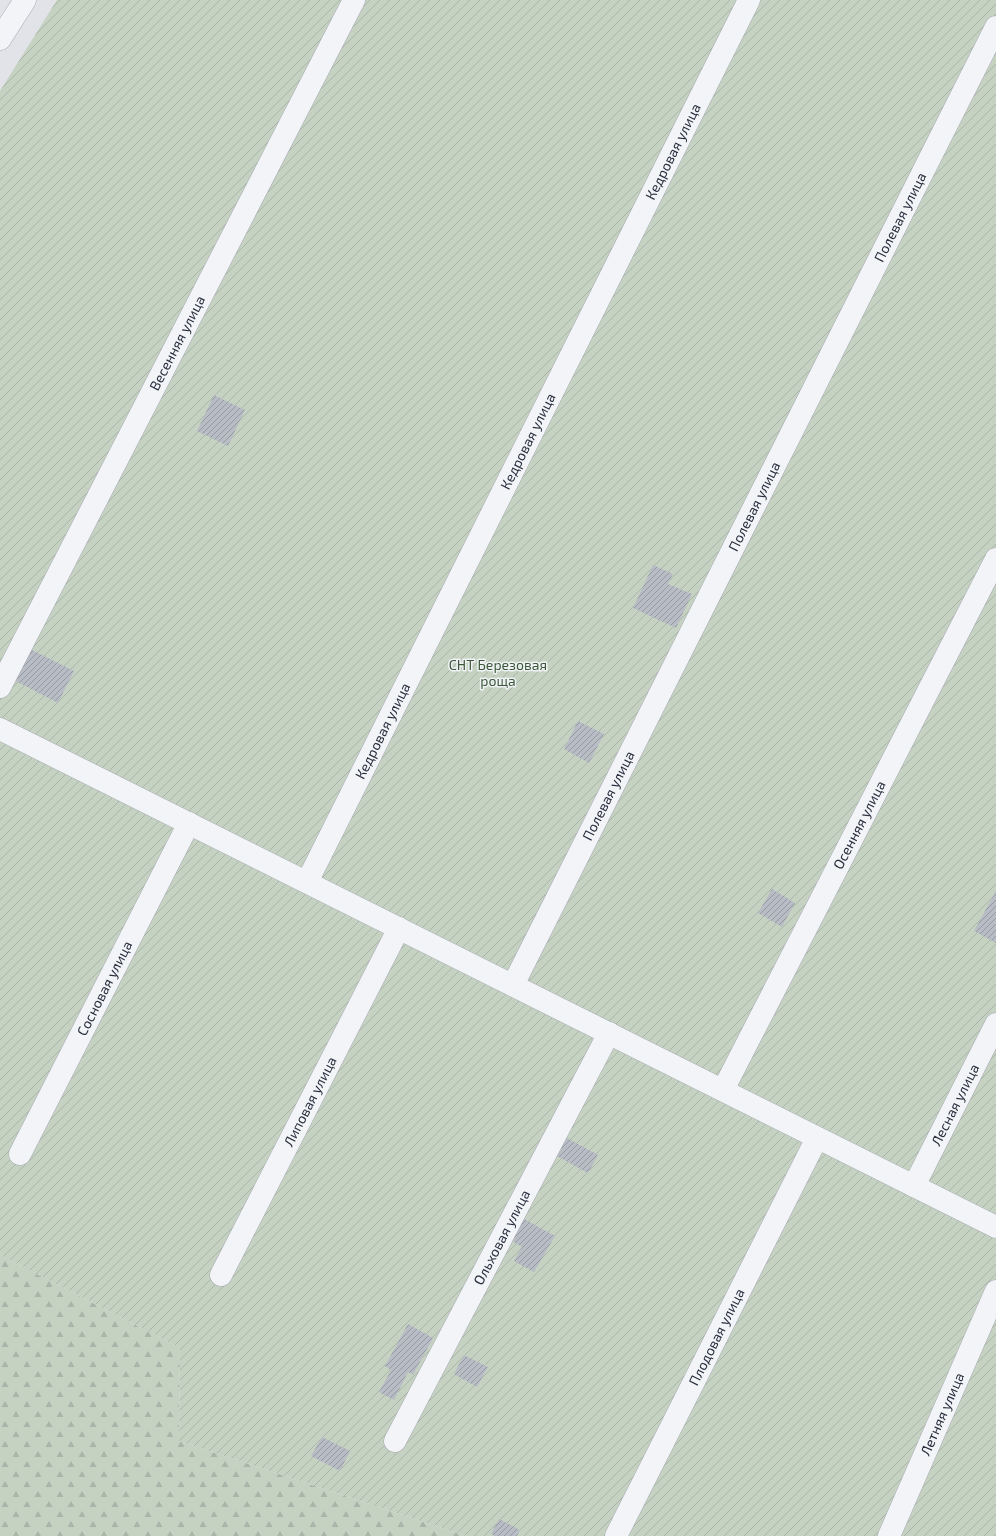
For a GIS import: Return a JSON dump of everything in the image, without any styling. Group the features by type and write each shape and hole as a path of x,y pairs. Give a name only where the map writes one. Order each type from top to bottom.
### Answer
{"street":[{"path":"3,28 25,0"},
{"name":"Весенняя улица","path":"0,687 354,0"},
{"name":"Кедровая улица","path":"307,882 748,0"},
{"name":"Полевая улица","path":"513,985 996,27"},
{"name":"Осенняя улица","path":"723,1090 996,559"},
{"path":"0,729 996,1227"},
{"name":"Сосновая улица","path":"20,1154 189,823"},
{"name":"Липовая улица","path":"221,1275 399,928"},
{"name":"Лесная улица","path":"914,1186 996,1024"},
{"name":"Ольховая улица","path":"395,1441 609,1033"},
{"name":"Плодовая улица","path":"616,1536 817,1138"},
{"name":"Летняя улица","path":"889,1536 996,1291"}],"green space":[{"name":"СНТ Березовая роща","path":"57,0 996,0 996,1536 466,1536 179,1441 180,1348 0,1255 0,91"},
{"path":"0,1255 180,1348 179,1441 466,1536 0,1536"}],"building":[{"path":"214,395 245,410 228,446 197,431"},
{"path":"653,565 673,574 668,584 692,594 676,628 633,608"},
{"path":"30,649 74,671 58,703 14,680"},
{"path":"578,721 604,734 589,763 564,749"},
{"path":"772,889 795,903 782,927 758,913"},
{"path":"996,891 996,943 974,931"},
{"path":"567,1138 598,1155 588,1173 557,1156"},
{"path":"524,1219 555,1236 534,1272 514,1261 522,1247 512,1241"},
{"path":"408,1324 433,1338 413,1375 408,1372 394,1400 379,1392 391,1370 385,1366"},
{"path":"464,1355 488,1367 477,1387 454,1374"},
{"path":"322,1437 350,1451 340,1471 311,1456"},
{"path":"499,1519 520,1530 517,1536 495,1536 491,1534"}]}
